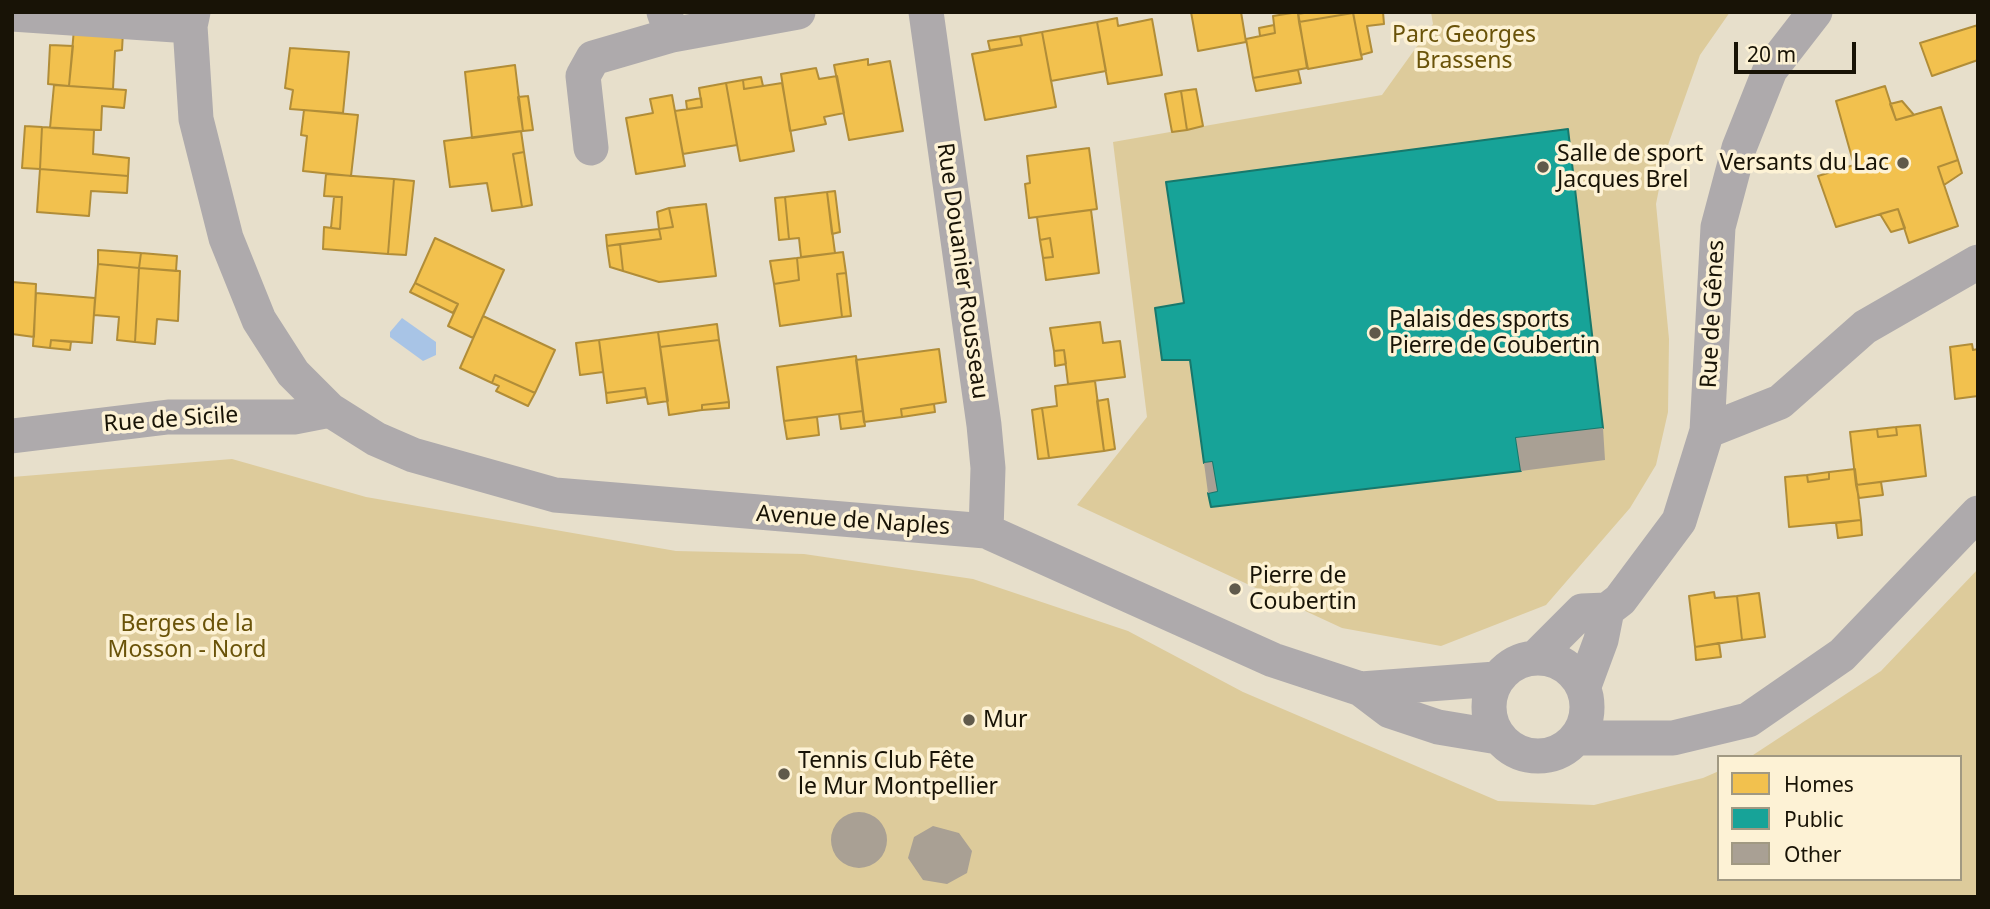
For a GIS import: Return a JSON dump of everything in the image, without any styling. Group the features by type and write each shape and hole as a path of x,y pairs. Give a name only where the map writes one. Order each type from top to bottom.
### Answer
{"street":[{"path":"591,148 583,76 593,58 668,24 798,12"},
{"name":"Rue Douanier Rousseau","path":"926,12 984,425 988,468 986,531"},
{"name":"Rue de Gênes","path":"1607,610 1620,600 1679,521 1707,431 1718,227 1739,148 1770,70 1815,12"},
{"path":"12,14 191,19"},
{"name":"Avenue de Naples","path":"191,19 196,119 226,238 259,320 293,373 330,411 376,439 413,455 555,495 986,531 1273,660 1361,689 1390,711 1438,727 1499,737"},
{"path":"1707,431 1780,402 1865,327 1978,262"},
{"name":"Rue de Sicile","path":"12,436 168,417 294,417 330,411"},
{"path":"1577,738 1673,737 1748,720 1842,655 1978,513"},
{"path":"1537,656 1554,659 1574,672 1584,686 1588,704 1586,722 1577,738 1559,752 1542,757 1524,755 1499,737 1488,707 1496,679 1506,668 1537,656 1582,611 1607,610 1601,640 1584,686"},
{"name":"Avenue de Naples","path":"1361,689 1496,679"}],"green space":[{"name":"Parc Georges Brassens","path":"1431,12 1730,12 1700,55 1667,148 1656,204 1669,339 1668,412 1656,465 1630,508 1546,605 1441,646 1342,628 1077,505 1147,417 1113,142 1382,95 1433,24"},
{"name":"Berges de la Mosson - Nord","path":"232,459 366,497 676,551 804,554 973,579 1128,631 1243,692 1498,801 1594,805 1703,778 1717,772 1717,881 1962,881 1962,755 1753,755 1881,671 1978,569 1978,897 12,897 12,477"}],"water":[{"path":"402,318 436,342 436,355 423,361 390,337 390,332"}],"building: Homes":[{"path":"1191,12 1241,12 1246,42 1198,51"},
{"path":"1298,12 1307,68 1253,78 1246,39 1275,33 1273,16"},
{"path":"1353,12 1383,12 1384,24 1367,26 1372,52 1361,55"},
{"path":"1353,13 1299,22 1298,14"},
{"path":"1353,13 1362,59 1308,69 1299,22"},
{"path":"1117,18 1118,26 1152,19 1162,75 1108,84 1097,22"},
{"path":"1097,22 1106,71 1051,81 1042,32"},
{"path":"1274,25 1275,33 1260,36 1259,28"},
{"path":"1978,25 1978,60 1932,76 1920,43"},
{"path":"74,29 123,32 122,50 115,51 113,89 69,86"},
{"path":"1042,32 1056,107 985,120 972,54 1022,45 1020,36"},
{"path":"1020,36 1022,45 990,50 988,41"},
{"path":"50,45 73,46 69,86 48,84"},
{"path":"290,48 349,52 343,113 290,109 293,90 285,88"},
{"path":"868,59 868,65 890,61 903,131 849,140 834,65"},
{"path":"515,65 523,131 472,138 465,72"},
{"path":"816,68 819,79 837,76 844,113 824,117 826,124 790,131 781,74"},
{"path":"1298,70 1301,83 1256,91 1253,78"},
{"path":"761,77 763,86 744,89 743,80"},
{"path":"743,80 744,89 782,83 794,151 740,161 726,83"},
{"path":"726,83 737,145 683,154 675,111 702,107 699,88"},
{"path":"54,85 126,90 124,108 102,106 101,130 50,128"},
{"name":"Versants du Lac","path":"1885,86 1896,120 1941,107 1958,160 1938,167 1958,226 1909,243 1898,209 1836,227 1818,176 1854,165 1836,101"},
{"path":"1196,89 1203,126 1187,130 1181,91"},
{"path":"1181,91 1187,130 1172,132 1165,94"},
{"path":"672,95 685,166 636,174 626,118 653,113 650,99"},
{"path":"528,96 533,130 523,131 518,97"},
{"path":"701,98 702,107 687,109 686,101"},
{"path":"1902,101 1914,115 1896,120 1890,104"},
{"path":"304,110 358,115 351,176 303,171 307,136 301,135"},
{"path":"25,126 42,127 40,169 22,168"},
{"path":"42,127 94,130 93,154 129,158 128,176 40,169"},
{"path":"521,131 524,152 513,154 522,207 492,211 487,183 450,187 444,141"},
{"path":"1089,148 1097,209 1029,218 1025,184 1030,183 1027,156"},
{"path":"524,152 532,205 522,207 513,154"},
{"path":"1958,160 1962,173 1944,185 1938,167"},
{"path":"40,169 128,176 127,193 91,191 89,216 37,212"},
{"path":"326,174 394,179 388,254 323,249 324,227 340,229 342,197 324,196"},
{"path":"394,179 414,181 406,255 388,254"},
{"path":"835,191 840,232 832,234 827,192"},
{"path":"827,192 835,253 801,257 799,238 789,239 785,197"},
{"path":"334,197 342,197 340,229 331,228"},
{"path":"785,197 789,239 779,240 775,198"},
{"path":"706,204 716,276 659,282 623,271 620,244 661,239 659,229 673,227 669,208"},
{"path":"669,208 673,227 659,229 657,212"},
{"path":"1898,209 1905,228 1891,232 1880,214"},
{"path":"1091,210 1099,273 1046,280 1043,258 1053,257 1050,238 1040,240 1037,217"},
{"path":"659,229 661,239 607,246 606,235"},
{"path":"435,238 504,270 473,338 448,326 458,304 415,283"},
{"path":"1050,238 1053,257 1043,258 1040,240"},
{"path":"620,244 623,271 610,267 607,246"},
{"path":"98,250 141,253 139,268 98,264"},
{"path":"843,252 846,273 837,274 842,317 780,326 774,284 799,280 797,258"},
{"path":"141,253 177,256 176,271 139,268"},
{"path":"797,258 799,280 774,284 770,261"},
{"path":"98,264 139,268 135,342 117,340 119,317 94,315"},
{"path":"139,268 180,271 178,321 157,319 155,344 135,342"},
{"path":"846,273 851,316 842,317 837,274"},
{"path":"12,282 36,284 34,337 12,334"},
{"path":"415,283 458,304 453,313 410,292"},
{"path":"36,293 95,298 92,343 51,340 50,348 33,346"},
{"path":"483,316 555,350 535,393 495,375 492,383 460,368"},
{"path":"1100,322 1103,343 1120,341 1125,377 1068,384 1064,350 1054,351 1050,328"},
{"path":"717,324 719,340 660,347 658,332"},
{"path":"658,332 668,401 648,404 645,388 606,393 599,340"},
{"path":"51,340 71,342 70,350 50,348"},
{"path":"599,340 603,372 580,375 576,343"},
{"path":"719,340 729,402 702,405 702,410 669,415 660,347"},
{"path":"1972,344 1973,350 1978,349 1978,396 1955,399 1950,347"},
{"path":"939,349 946,402 901,409 902,417 864,422 856,360"},
{"path":"1064,350 1066,364 1055,366 1054,351"},
{"path":"856,356 863,411 784,421 777,367"},
{"path":"495,375 535,393 528,406 496,391 499,386 492,383"},
{"path":"1095,381 1104,451 1049,458 1042,408 1057,406 1055,386"},
{"path":"645,388 646,397 607,403 606,393"},
{"path":"1108,399 1115,449 1104,451 1097,401"},
{"path":"729,402 729,408 702,410 702,405"},
{"path":"934,404 935,412 902,417 901,409"},
{"path":"1042,408 1049,458 1038,459 1032,410"},
{"path":"863,411 865,426 841,429 839,414"},
{"path":"817,417 819,435 787,439 784,421"},
{"path":"1920,425 1926,476 1856,485 1850,432 1877,429 1878,437 1897,435 1896,427"},
{"path":"1896,427 1897,435 1878,437 1877,429"},
{"path":"1855,469 1861,520 1789,527 1785,477 1807,475 1808,482 1829,479 1829,472"},
{"path":"1829,472 1829,479 1808,482 1807,475"},
{"path":"1881,482 1883,495 1859,498 1856,485"},
{"path":"1861,520 1862,535 1838,538 1836,523"},
{"path":"1714,592 1715,598 1737,596 1742,640 1695,647 1689,596"},
{"path":"1759,593 1765,637 1742,640 1737,596"},
{"path":"1719,643 1721,657 1696,660 1695,647"}],"building: Public":[{"name":"Palais des sports Pierre de Coubertin","path":"1568,129 1603,428 1516,438 1521,471 1211,507 1208,493 1217,491 1212,462 1204,463 1190,360 1162,360 1155,308 1184,303 1166,182"}],"building: Other":[{"path":"1603,428 1605,460 1521,471 1516,438"},
{"path":"1212,462 1217,491 1208,493 1204,463"},
{"path":"853,812 865,812 875,816 883,824 887,840 883,856 875,864 865,868 853,868 843,864 835,856 831,846 831,834 835,824 843,816"},
{"path":"933,826 959,833 972,851 967,873 947,884 923,880 908,858 914,837"}],"place":[{"name":"Versants du Lac","path":"1903,163"},
{"name":"Salle de sport Jacques Brel","path":"1543,167"},
{"name":"Palais des sports Pierre de Coubertin","path":"1375,333"},
{"name":"Pierre de Coubertin","path":"1235,589"},
{"name":"Mur","path":"969,720"},
{"name":"Tennis Club Fête le Mur Montpellier","path":"784,774"}]}
